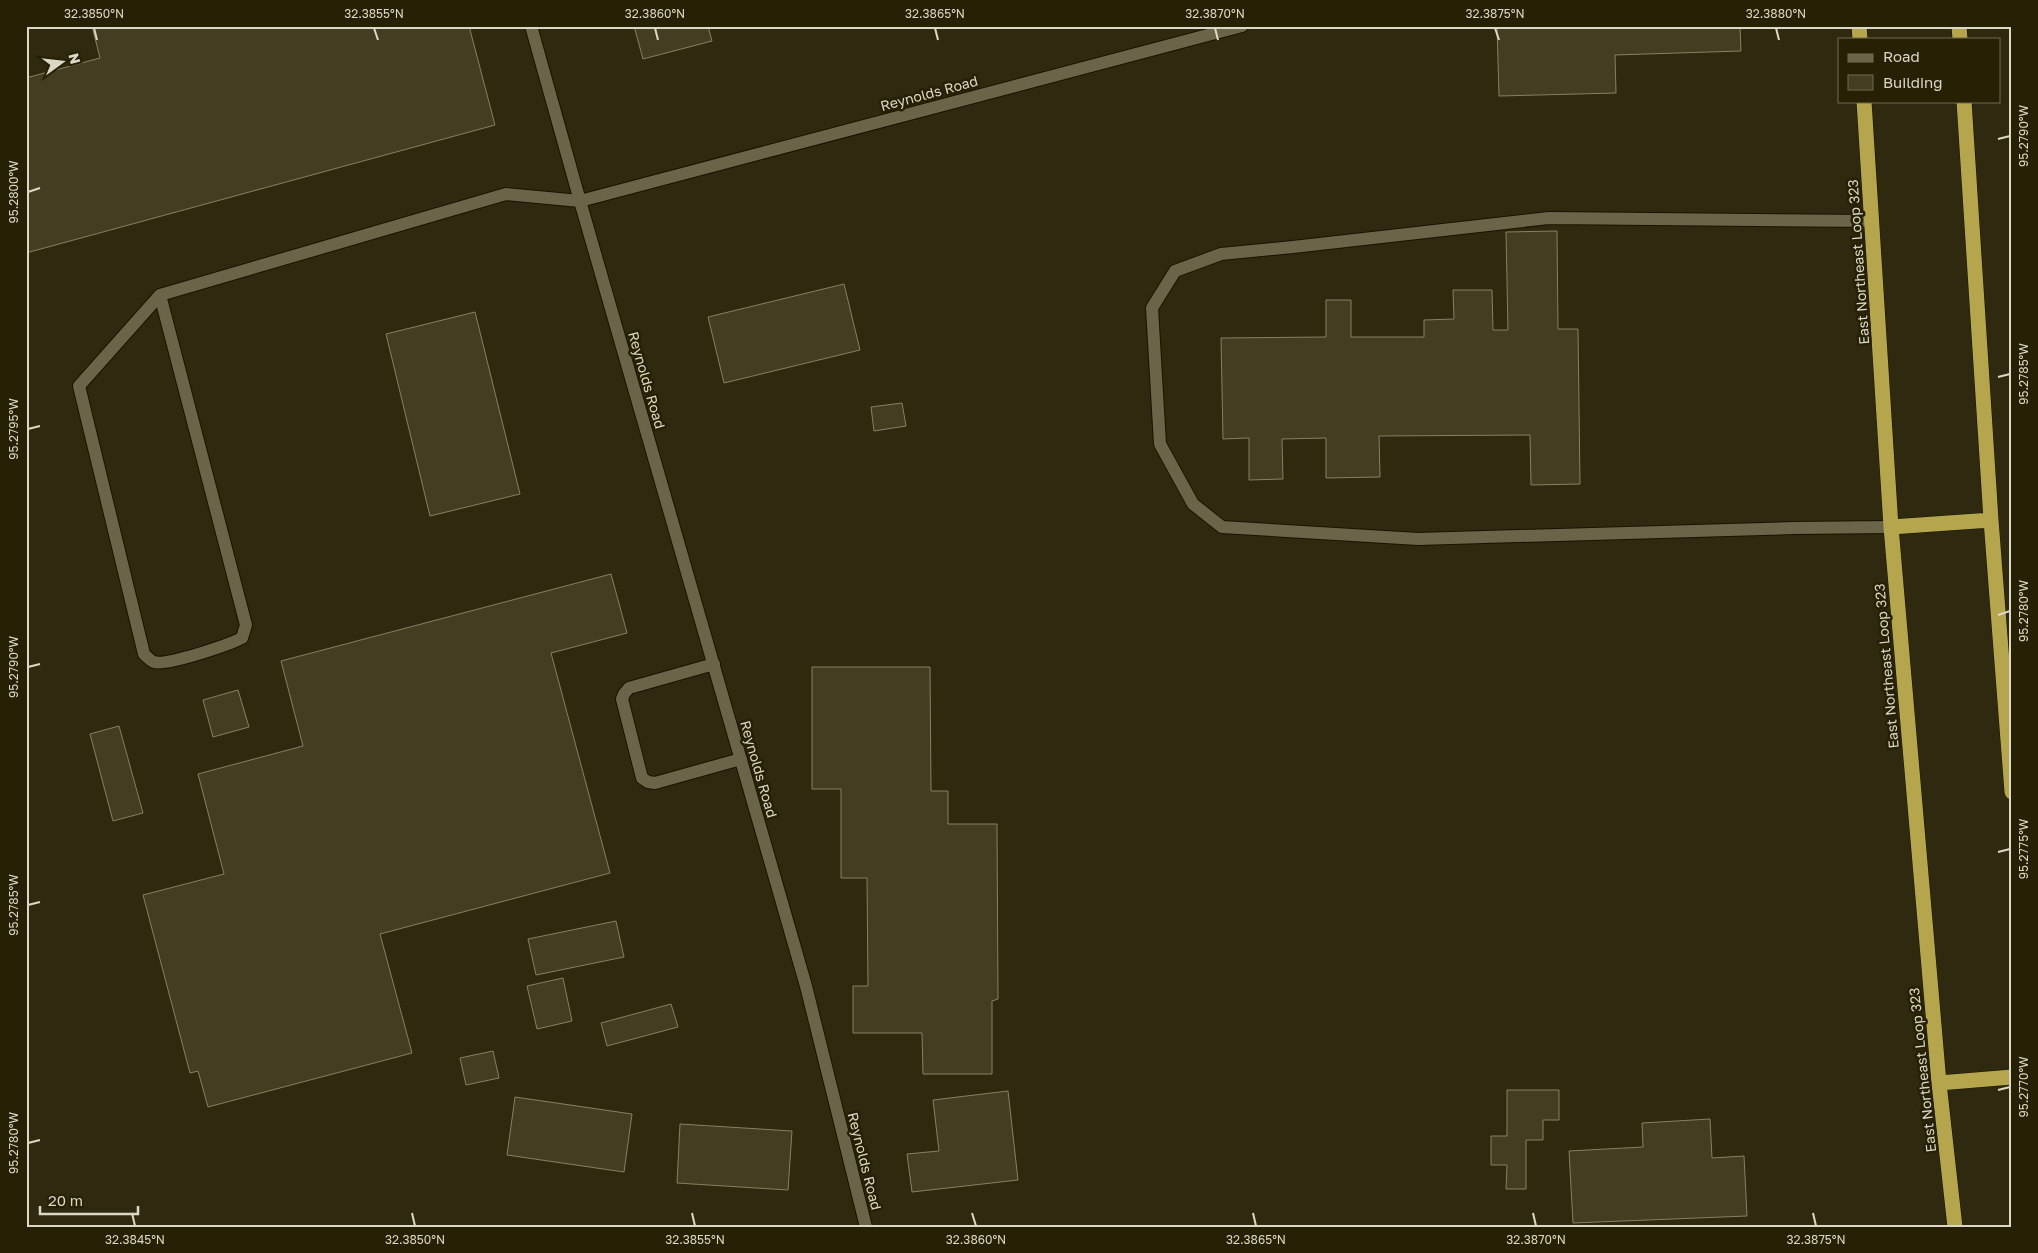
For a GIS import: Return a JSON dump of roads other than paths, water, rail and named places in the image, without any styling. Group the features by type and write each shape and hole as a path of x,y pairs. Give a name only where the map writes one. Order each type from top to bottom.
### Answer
{"highway":[{"name":"East Northeast Loop 323","path":"1864,102 1890,527 1939,1083 1955,1227"},
{"path":"1964,102 1991,520 2012,792"},
{"path":"1890,527 1991,520"},
{"path":"1939,1083 2012,1078"}],"street":[{"path":"160,294 246,625 242,638 231,644 165,663 153,662 144,654 79,386 160,294 506,194 580,201 531,26"},
{"name":"Reynolds Road","path":"866,1227 806,986 580,201 1242,26"},
{"path":"1871,221 1549,218 1221,254 1175,271 1152,308 1160,444 1193,504 1222,527 1418,539 1890,527"},
{"path":"714,664 629,688 624,694 622,700 642,778 648,782 655,783 741,758"}]}
